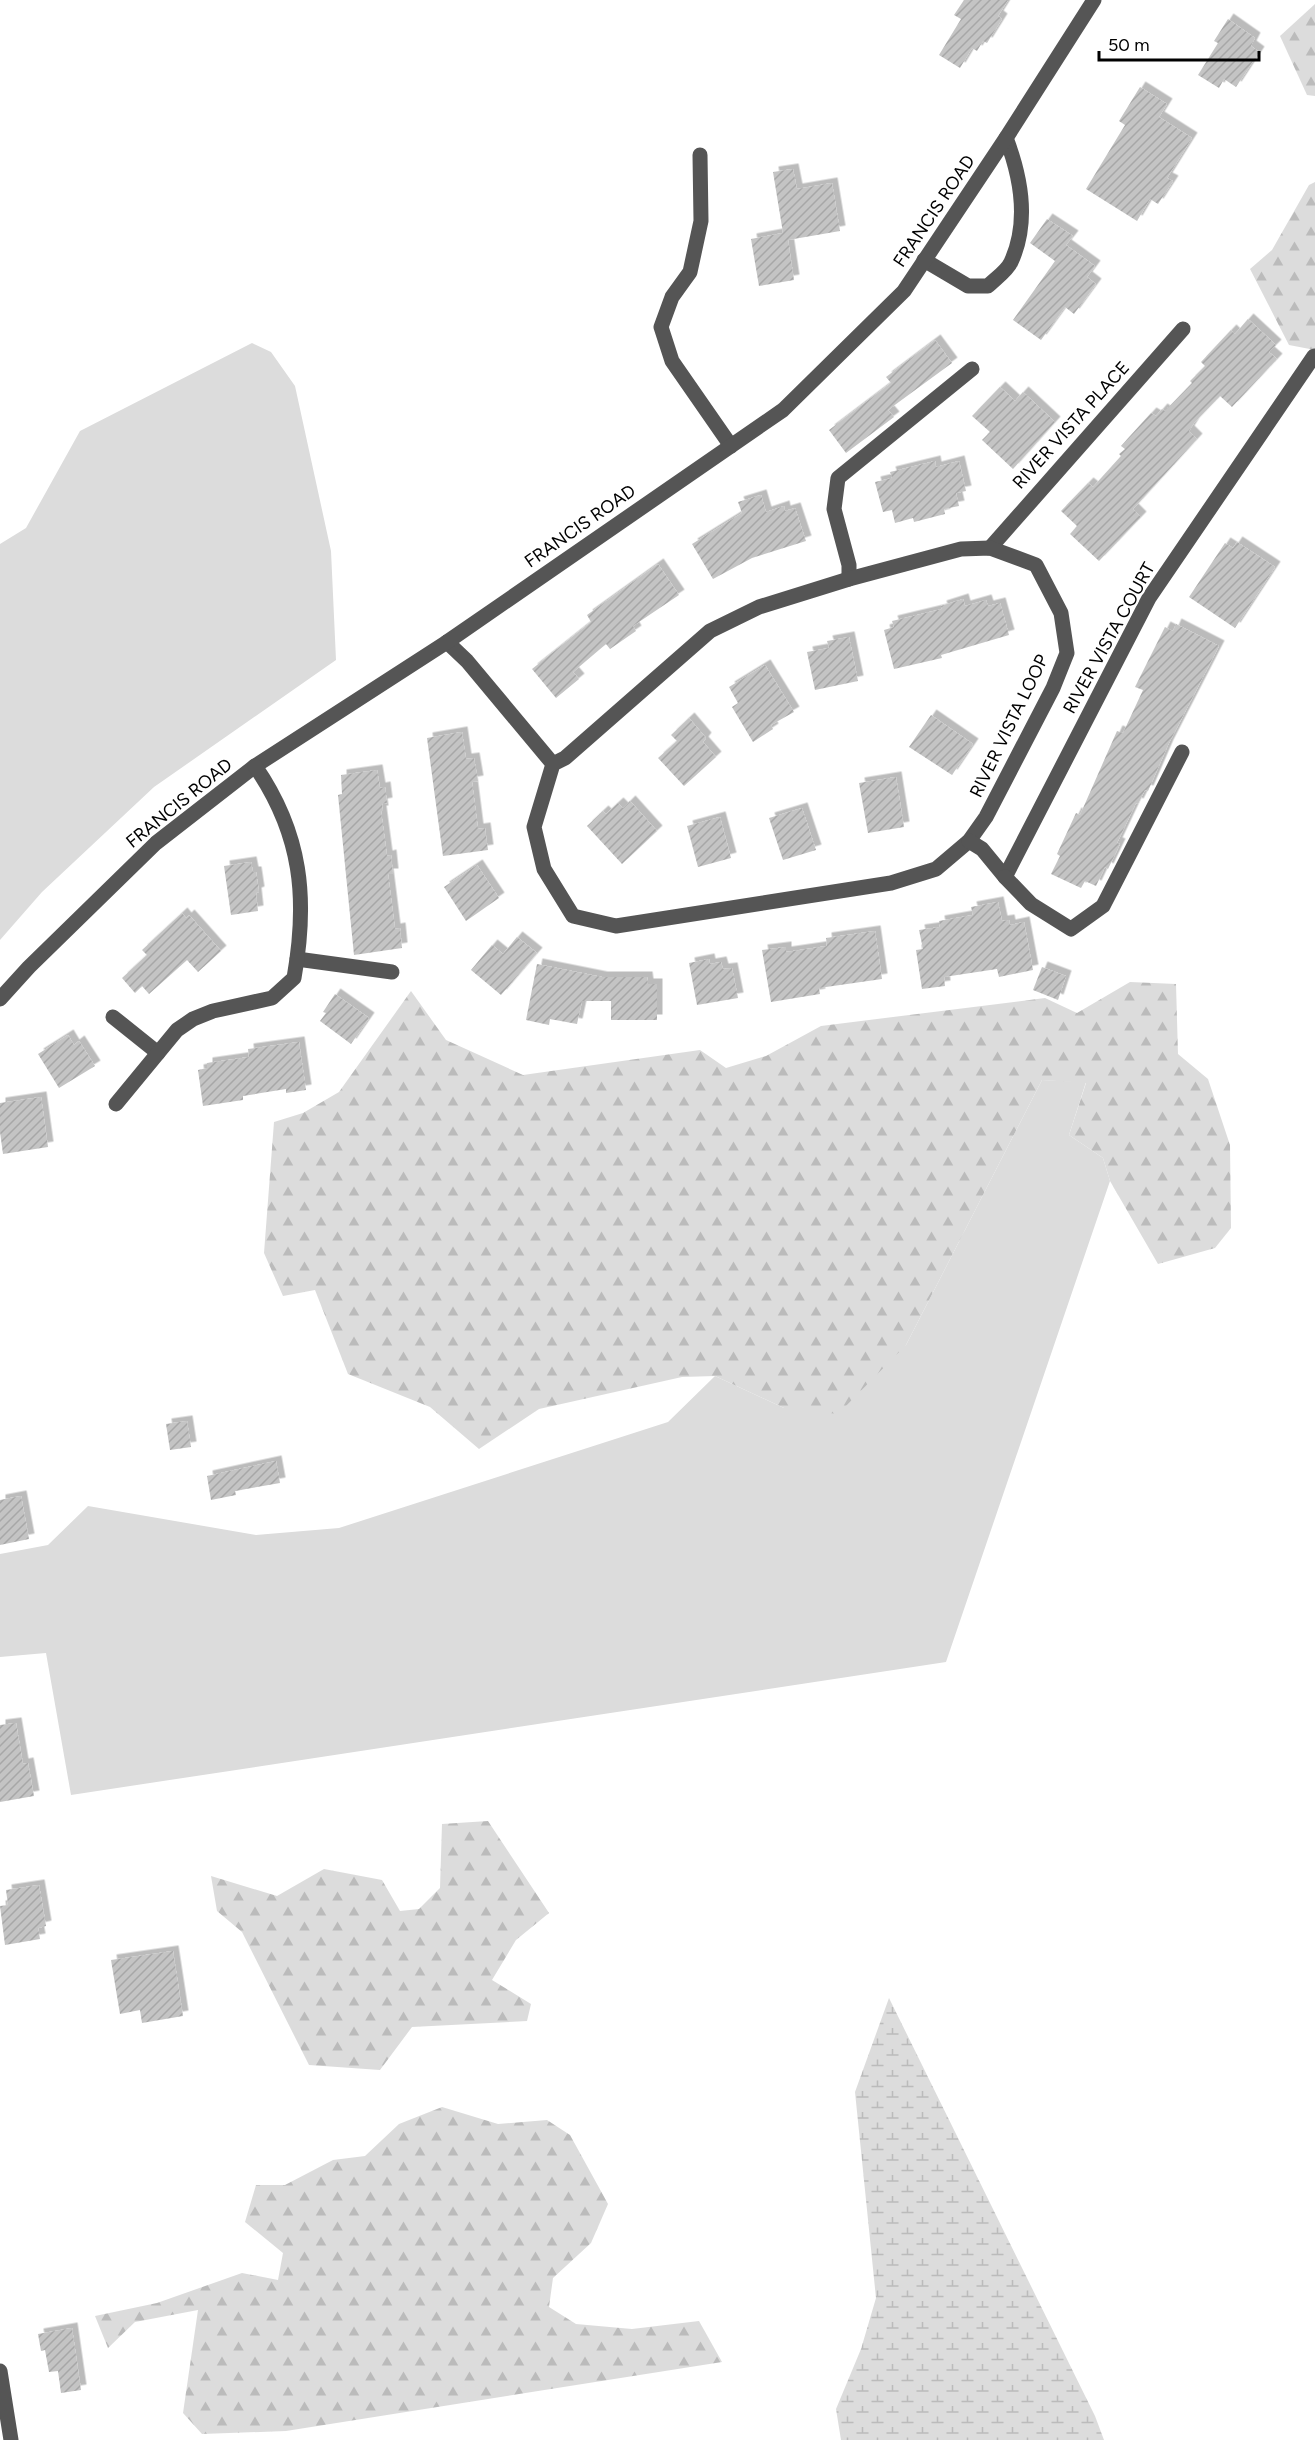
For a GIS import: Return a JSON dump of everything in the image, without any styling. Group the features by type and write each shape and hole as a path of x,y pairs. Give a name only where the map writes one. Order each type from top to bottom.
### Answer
{"street":[{"name":"FRANCIS ROAD","path":"0,999 28,967 156,843 255,766 447,642 783,410 904,291 1094,0"},
{"path":"924,261 968,286 988,286 1010,263 1023,218 1016,163 1006,138"},
{"path":"700,155 701,221 690,272 672,297 661,327 672,361 730,446"},
{"name":"RIVER VISTA PLACE","path":"990,548 1183,328"},
{"name":"RIVER VISTA COURT","path":"1005,877 1149,598 1314,356"},
{"path":"849,579 849,565 834,509 838,478 972,369"},
{"name":"RIVER VISTA LOOP","path":"990,548 1036,565 1061,613 1067,653 1053,688 986,817 969,841 936,869 891,883 616,926 573,916 544,869 534,827 553,764 565,758 710,632 759,607 849,579 961,549 990,548"},
{"path":"447,642 467,661 553,764"},
{"path":"969,841 982,849 1031,904 1071,929 1103,906 1182,752"},
{"path":"116,1104 177,1030 193,1019 213,1011 272,998 294,978 302,904 295,847 274,794 255,766"},
{"path":"297,959 392,972"},
{"path":"113,1017 158,1053"},
{"path":"0,2371 11,2440"}],"green space":[{"path":"1315,4 1315,96 1307,95 1280,36"},
{"path":"1315,182 1315,350 1289,345 1250,269 1272,250 1309,185"},
{"path":"252,343 271,352 295,386 331,551 336,660 154,787 42,892 0,940 0,544 26,528 80,431"},
{"path":"1130,982 1176,984 1178,1054 1208,1079 1230,1145 1231,1228 1215,1248 1158,1264 1110,1181 1103,1158 1069,1135 1086,1083 1042,1080 906,1345 838,1414 784,1408 715,1376 682,1377 539,1409 479,1449 430,1407 348,1374 315,1290 283,1296 264,1253 274,1122 303,1113 339,1092 411,991 446,1040 523,1075 700,1050 726,1068 766,1056 821,1026 1045,998 1077,1013"},
{"path":"1042,1080 1086,1082 1069,1135 1103,1158 1110,1181 946,1662 71,1795 46,1653 0,1657 0,1554 48,1545 88,1506 256,1535 339,1528 668,1422 715,1376 784,1408 906,1345"},
{"path":"488,1821 549,1913 516,1940 492,1980 531,2004 527,2021 412,2027 380,2070 309,2065 242,1932 217,1911 211,1876 277,1896 324,1869 382,1880 400,1911 419,1909 440,1888 442,1824"},
{"path":"889,1998 1095,2416 1104,2440 841,2440 836,2409 861,2349 876,2298 855,2092"},
{"path":"442,2107 498,2124 547,2120 570,2135 608,2204 591,2243 553,2278 549,2307 576,2324 632,2329 699,2321 722,2362 286,2431 202,2434 183,2413 198,2310 135,2322 108,2348 95,2316 157,2303 242,2273 278,2280 283,2253 245,2222 256,2185 285,2185 333,2160 365,2156 399,2124"}],"building":[{"path":"964,0 1008,0 998,16 1002,19 987,43 983,41 977,51 972,48 960,68 939,55 961,19 954,15"},
{"path":"1228,19 1255,38 1251,46 1259,52 1236,87 1224,79 1219,88 1198,75 1218,43 1214,41"},
{"path":"1140,87 1167,104 1159,117 1192,138 1167,178 1173,181 1158,204 1150,199 1137,221 1086,189 1125,125 1119,121"},
{"path":"793,169 797,189 832,183 840,231 788,240 794,280 759,286 751,239 783,233 773,172"},
{"path":"1047,219 1073,236 1066,245 1095,266 1087,277 1096,284 1074,314 1065,307 1041,340 1013,320 1055,261 1030,243"},
{"path":"1248,319 1276,345 1269,352 1277,359 1232,407 1220,396 1194,423 1189,431 1197,439 1133,509 1141,517 1099,561 1070,534 1077,526 1061,511 1088,483 1093,487 1121,456 1119,454 1125,449 1121,446 1151,413 1156,416 1162,409 1165,411 1205,366 1201,362 1231,330 1235,334"},
{"path":"935,340 952,363 888,410 894,417 846,453 829,430 891,383 886,377"},
{"path":"1000,387 1015,401 1023,392 1055,422 1013,469 982,440 990,432 972,416"},
{"path":"935,461 936,467 959,461 966,491 956,493 959,506 944,509 945,514 914,522 913,518 895,523 892,510 883,512 875,482 892,478 890,472"},
{"path":"761,495 766,512 784,506 785,511 795,508 806,541 752,558 713,579 692,544 742,513 738,502"},
{"path":"1237,542 1275,567 1235,628 1189,597 1225,543 1233,548"},
{"path":"658,564 679,595 633,626 636,631 610,649 606,644 573,672 579,679 556,698 532,669 591,622 587,615"},
{"path":"963,599 965,606 986,600 988,606 1000,603 1009,635 941,655 942,658 894,669 884,630 894,627 892,621 942,609 941,606"},
{"path":"1176,624 1219,646 1168,745 1148,791 1145,790 1138,804 1136,803 1117,843 1120,844 1108,869 1105,867 1096,886 1085,881 1081,888 1051,874 1060,856 1057,854 1076,813 1080,815 1117,731 1123,733 1143,690 1135,687 1165,627 1173,631"},
{"path":"849,637 858,681 815,690 807,652 829,648 827,641"},
{"path":"765,665 794,712 771,725 773,729 753,742 732,707 738,703 729,687"},
{"path":"931,715 973,744 952,775 909,747"},
{"path":"689,718 706,738 703,742 716,757 684,786 658,758 677,741 671,735"},
{"path":"462,732 466,759 474,758 478,781 472,782 478,829 485,828 488,850 443,856 427,738"},
{"path":"377,770 380,788 385,787 387,803 382,804 383,811 381,811 387,856 391,855 393,874 388,874 395,929 400,928 402,948 354,955 338,795 342,794 341,775"},
{"path":"896,777 904,827 868,833 859,783"},
{"path":"630,801 657,831 622,864 587,826 603,811 606,814 618,803 623,808"},
{"path":"802,808 816,850 783,860 769,818"},
{"path":"720,817 731,858 698,867 687,826"},
{"path":"251,862 253,872 256,872 259,892 256,893 258,911 231,915 224,866"},
{"path":"477,865 499,898 466,921 444,887"},
{"path":"998,902 1002,921 1009,920 1010,925 1024,922 1033,970 999,977 997,969 944,977 945,986 922,989 916,950 923,949 919,930 940,927 939,921 973,915 971,907"},
{"path":"182,913 186,918 189,915 221,951 198,972 187,960 149,994 142,986 135,993 122,978 147,955 142,950"},
{"path":"875,931 882,979 819,988 820,994 771,1002 762,950 786,947 786,952 827,946 826,938"},
{"path":"517,937 537,953 501,995 471,970 492,945 503,954"},
{"path":"709,959 710,964 721,962 723,969 732,968 738,998 697,1005 689,963"},
{"path":"537,964 602,977 647,977 648,984 657,984 657,1020 611,1020 611,1001 582,1001 577,1024 550,1019 549,1025 526,1020"},
{"path":"1042,967 1066,976 1058,1000 1033,990"},
{"path":"335,994 369,1018 351,1044 320,1021"},
{"path":"68,1035 74,1045 79,1041 95,1066 59,1088 38,1054"},
{"path":"299,1042 306,1090 286,1093 286,1089 243,1096 243,1100 203,1106 198,1070 207,1068 207,1063 249,1057 248,1049"},
{"path":"41,1097 48,1147 3,1154 0,1103"},
{"path":"187,1421 191,1447 170,1450 166,1424"},
{"path":"276,1461 280,1483 235,1491 236,1495 211,1500 207,1476"},
{"path":"21,1496 29,1539 0,1545 0,1500"},
{"path":"16,1723 23,1764 28,1763 34,1796 0,1802 0,1725"},
{"path":"39,1885 46,1926 38,1928 40,1939 5,1945 0,1906 8,1905 6,1890"},
{"path":"173,1951 183,2016 142,2023 140,2010 120,2014 111,1960"},
{"path":"72,2328 81,2390 61,2393 58,2371 49,2372 45,2350 41,2351 38,2334"}]}
